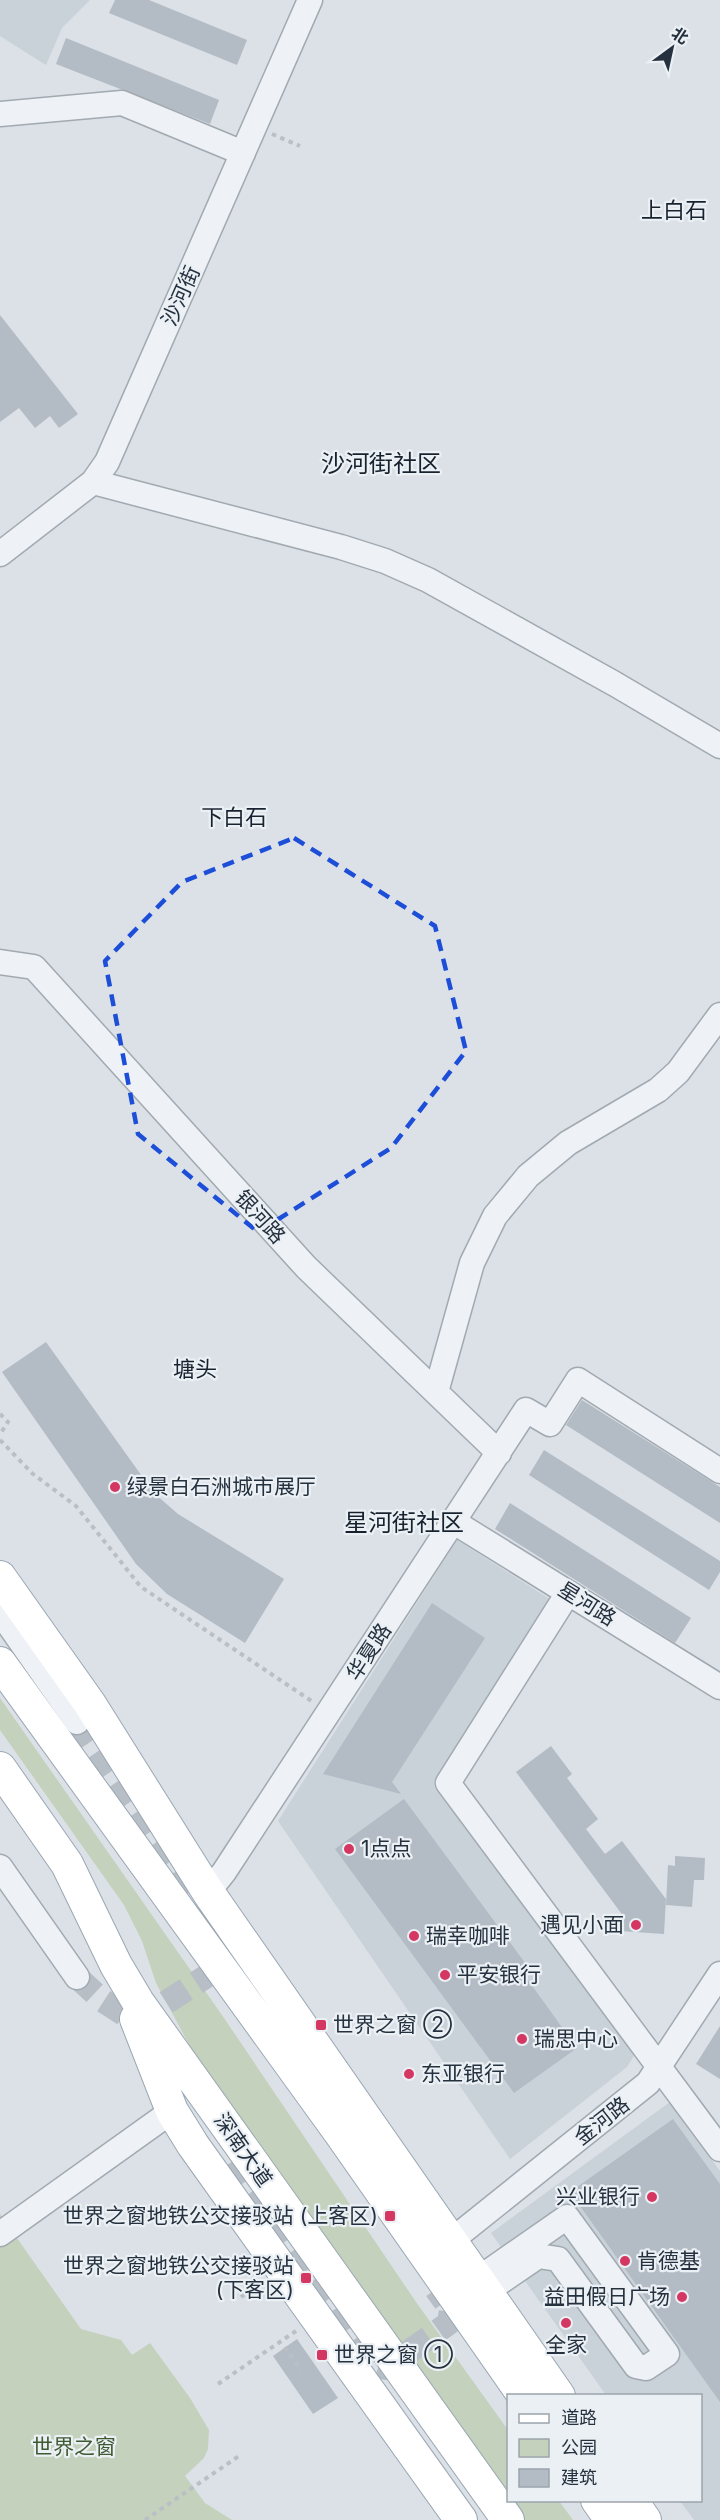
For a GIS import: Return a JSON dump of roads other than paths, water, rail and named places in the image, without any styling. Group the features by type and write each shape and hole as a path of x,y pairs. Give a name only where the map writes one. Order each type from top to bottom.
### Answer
{"main road":[{"path":"0,1577 90,1704 208,1892 454,2242 558,2394"},
{"path":"0,1663 340,2133 523,2394"},
{"name":"深南大道","path":"0,1768 67,1864 116,1965 138,2002 508,2520"},
{"path":"208,1892 261,1995 340,2133"},
{"path":"116,1965 172,2111 193,2145 463,2520"},
{"path":"454,2242 523,2394"},
{"path":"392,2356 463,2520"},
{"path":"598,2502 611,2520"},
{"path":"632,2502 645,2520"}],"street":[{"name":"沙河街","path":"0,554 93,483 107,462 310,0"},
{"path":"0,114 122,103 243,153"},
{"path":"93,483 341,547 385,561 428,580 606,679 720,746"},
{"name":"银河路","path":"0,962 34,968 306,1267 499,1453"},
{"path":"436,1392 472,1263 495,1216 528,1176 568,1143 658,1090 678,1072 720,1015"},
{"name":"华夏路","path":"208,1892 224,1872 329,1713 526,1410 550,1424 578,1380 720,1471"},
{"name":"星河路","path":"454,1522 720,1687"},
{"path":"568,1593 448,1783 720,2149"},
{"path":"0,1612 77,1722"},
{"path":"0,1867 77,1977"},
{"name":"金河路","path":"454,2242 635,2095 660,2068 720,1974"},
{"path":"0,2234 172,2111"},
{"path":"567,2217 667,2354 646,2368 636,2366 558,2259 537,2256 483,2285 567,2217"}],"tunnel":[{"path":"77,1722 174,1865 194,1920"},
{"path":"136,2022 213,1972"},
{"path":"77,1977 102,2000 136,2022 144,2034"},
{"path":"233,2161 375,2364 386,2368 449,2323 451,2310 436,2289"}],"place":[{"name":"绿景白石洲城市展厅","path":"115,1487"},
{"name":"1点点","path":"349,1849"},
{"name":"遇见小面","path":"636,1925"},
{"name":"瑞幸咖啡","path":"414,1936"},
{"name":"平安银行","path":"445,1975"},
{"name":"世界之窗 ②","path":"321,2025"},
{"name":"瑞思中心","path":"522,2039"},
{"name":"东亚银行","path":"409,2074"},
{"name":"兴业银行","path":"652,2197"},
{"name":"世界之窗地铁公交接驳站 (上客区)","path":"390,2216"},
{"name":"肯德基","path":"625,2261"},
{"name":"世界之窗地铁公交接驳站 (下客区)","path":"306,2278"},
{"name":"益田假日广场","path":"682,2297"},
{"name":"全家","path":"566,2323"},
{"name":"世界之窗 ①","path":"322,2355"}],"district":[{"name":"上白石","path":"674,210"},
{"name":"沙河街社区","path":"381,464"},
{"name":"下白石","path":"234,817"},
{"name":"塘头","path":"195,1369"},
{"name":"星河街社区","path":"404,1523"}],"park label":[{"name":"世界之窗","path":"74,2447"}]}
